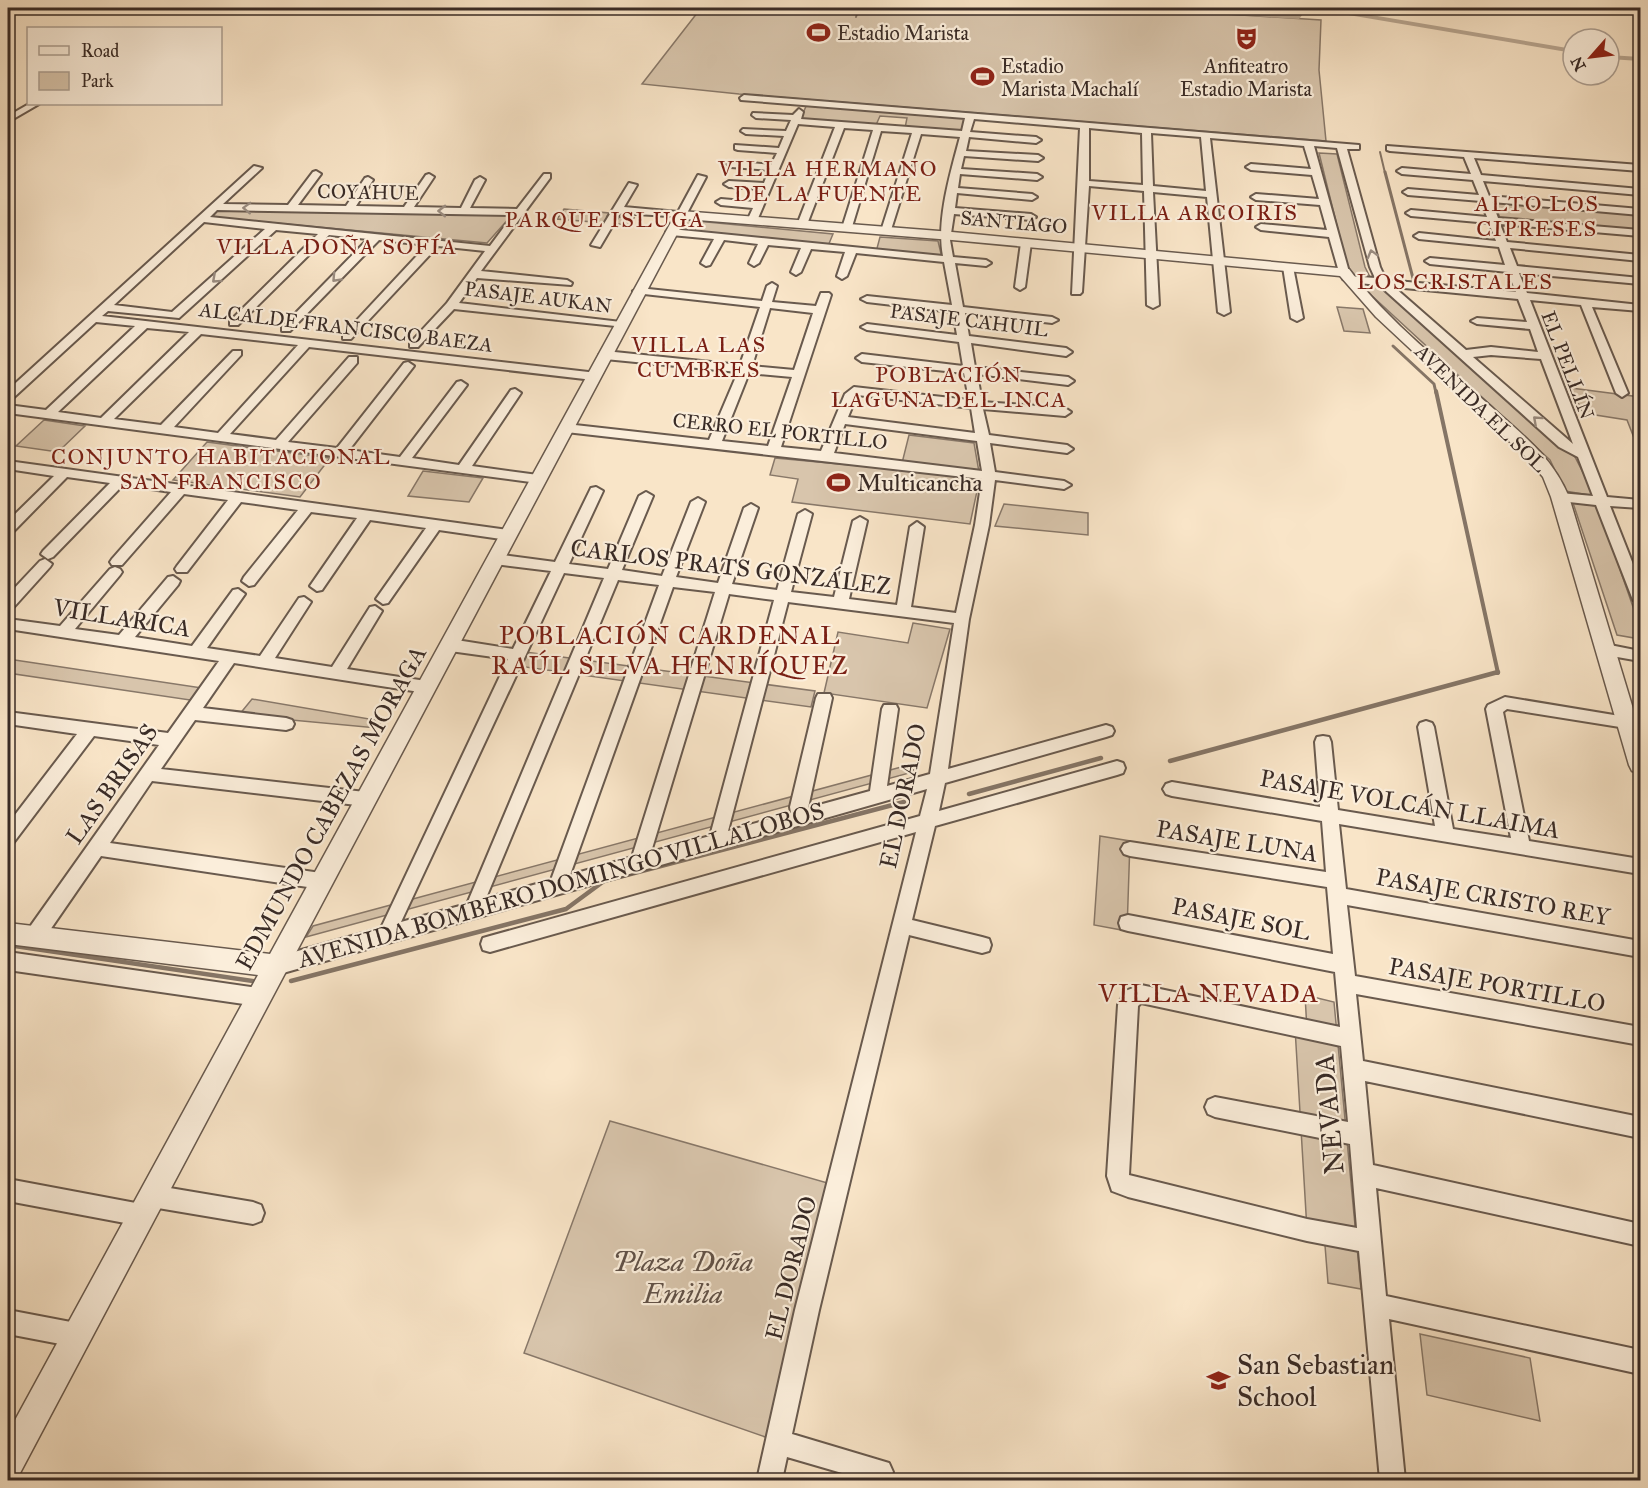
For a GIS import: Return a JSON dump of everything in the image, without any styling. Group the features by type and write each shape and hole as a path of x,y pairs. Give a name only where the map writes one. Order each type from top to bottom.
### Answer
{"street":[{"path":"744,98 1356,147"},
{"path":"752,221 803,103"},
{"path":"8,119 33,105"},
{"path":"756,115 840,125 1036,140"},
{"name":"EL DORADO","path":"770,1480 807,1310 938,778 962,619 989,475 978,405 947,260 945,236 956,171 970,116"},
{"path":"802,225 840,125"},
{"path":"1076,292 1084,183 1085,125"},
{"path":"847,228 878,127"},
{"path":"746,131 790,134"},
{"path":"886,231 917,131"},
{"path":"1146,131 1154,305"},
{"path":"1204,135 1224,312"},
{"name":"AVENIDA EL SOL","path":"1308,142 1346,276 1381,314 1539,460 1551,475 1560,497 1626,722 1641,765"},
{"path":"1341,146 1375,267 1382,282 1564,444 1583,454"},
{"path":"738,147 782,151"},
{"path":"1390,148 1641,168"},
{"path":"960,153 1038,158"},
{"name":"EL PELLÍN","path":"1468,154 1641,600"},
{"path":"731,164 775,168"},
{"path":"1251,167 1316,172"},
{"path":"1621,167 1637,192 1641,205"},
{"path":"8,396 257,168"},
{"path":"956,171 1037,177"},
{"path":"1402,171 1637,192"},
{"path":"290,210 316,174"},
{"path":"414,345 451,305 547,176"},
{"path":"406,211 429,177"},
{"name":"EDMUNDO CABEZAS MORAGA","path":"8,1461 701,177"},
{"path":"349,210 368,180"},
{"path":"464,211 480,180"},
{"path":"1084,183 1210,194"},
{"path":"729,184 766,186"},
{"path":"596,245 632,185"},
{"path":"953,190 1032,197"},
{"path":"1408,192 1641,212"},
{"path":"1256,196 1324,202"},
{"path":"721,202 758,205"},
{"name":"COYAHUE","path":"214,207 521,212"},
{"path":"617,210 676,223 721,237 986,263"},
{"path":"949,211 1031,217"},
{"path":"1411,213 1641,233"},
{"path":"201,219 493,249"},
{"name":"SANTIAGO","path":"676,223 752,221 886,231 1287,267 1346,276"},
{"path":"175,316 275,225"},
{"path":"1261,227 1333,234"},
{"path":"234,323 327,231"},
{"path":"286,329 377,236"},
{"path":"1419,236 1641,258"},
{"path":"706,263 721,237"},
{"path":"754,263 764,241"},
{"path":"347,337 436,242"},
{"path":"1020,287 1026,243"},
{"path":"795,272 807,245"},
{"path":"842,276 852,249"},
{"path":"1430,261 1641,281"},
{"path":"1287,267 1297,318"},
{"path":"474,274 567,283"},
{"path":"1346,276 1382,282 1640,309"},
{"path":"714,444 745,369 772,286"},
{"path":"639,291 819,310"},
{"path":"773,451 825,295"},
{"path":"867,299 1052,320"},
{"path":"1585,302 1622,393"},
{"name":"PASAJE AUKAN","path":"451,305 621,325"},
{"name":"ALCALDE FRANCISCO BAEZA","path":"106,307 599,366"},
{"name":"ALCALDE FRANCISCO BAEZA","path":"94,318 306,343 599,366"},
{"path":"1477,321 1535,326"},
{"path":"49,414 144,324"},
{"name":"PASAJE CAHUIL","path":"867,327 1066,352"},
{"path":"104,422 198,330"},
{"path":"221,437 306,343"},
{"path":"1465,354 1491,351 1546,357"},
{"path":"164,430 237,353"},
{"path":"862,358 1068,381"},
{"path":"279,445 353,360"},
{"path":"340,453 408,366"},
{"path":"599,366 745,369 798,374"},
{"path":"403,461 461,385"},
{"path":"826,456 854,391 1065,412"},
{"path":"463,469 515,393"},
{"path":"8,409 538,479"},
{"path":"840,420 1067,449"},
{"name":"CERRO EL PORTILLO","path":"566,428 1064,485"},
{"path":"8,465 508,535"},
{"path":"8,528 63,474"},
{"path":"8,604 46,559 119,482"},
{"path":"64,632 180,490"},
{"path":"388,934 393,919 596,490"},
{"path":"475,909 496,852 646,496"},
{"path":"124,640 238,497"},
{"path":"1560,497 1641,504"},
{"path":"559,885 667,582 698,502"},
{"path":"249,581 308,507"},
{"path":"641,862 642,850 723,589 751,508"},
{"path":"317,585 367,514"},
{"path":"719,840 719,829 805,514"},
{"path":"840,604 860,521"},
{"path":"336,673 379,605 436,524"},
{"path":"903,612 917,527"},
{"name":"CARLOS PRATS GONZÁLEZ","path":"495,559 962,619"},
{"path":"196,652 238,594"},
{"path":"264,662 304,602"},
{"name":"VILLARICA","path":"8,625 124,640 426,687"},
{"path":"450,645 517,655"},
{"path":"1605,650 1641,656"},
{"name":"LAS BRISAS","path":"34,937 229,658"},
{"path":"800,817 799,807 824,698"},
{"path":"1522,849 1494,709 1505,703 1626,722"},
{"path":"879,795 878,785 890,709"},
{"path":"190,713 286,724"},
{"path":"10,721 172,740"},
{"path":"1426,728 1446,836"},
{"path":"8,837 90,729"},
{"name":"AVENIDA BOMBERO DOMINGO VILLALOBOS","path":"8,933 276,966 1106,731"},
{"name":"NEVADA","path":"1323,742 1392,1480"},
{"name":"AVENIDA BOMBERO DOMINGO VILLALOBOS","path":"490,944 928,823 1117,768"},
{"path":"147,774 365,799"},
{"name":"PASAJE VOLCÁN LLAIMA","path":"1172,789 1328,813 1446,836 1641,867"},
{"path":"96,848 321,881"},
{"name":"PASAJE LUNA","path":"1130,849 1336,888"},
{"name":"PASAJE CRISTO REY","path":"1336,888 1641,949"},
{"name":"PASAJE SOL","path":"1128,923 1345,974"},
{"path":"901,925 982,945"},
{"path":"8,961 258,997"},
{"name":"PASAJE PORTILLO","path":"1345,974 1641,1036"},
{"path":"1351,1039 1141,994 1132,997 1128,1005 1118,1176 1120,1183 1128,1186 1307,1230 1370,1242"},
{"path":"1354,1069 1641,1128"},
{"path":"1215,1107 1360,1135"},
{"path":"1364,1174 1641,1235"},
{"path":"8,1190 146,1205 253,1213"},
{"path":"1376,1305 1641,1362"},
{"path":"8,1322 76,1335"},
{"path":"778,1442 880,1472"}],"green space":[{"name":"Estadio Marista Machalí","path":"701,8 1132,8 1321,20 1319,70 1326,141 739,94 642,84"},
{"path":"807,104 966,117 962,133 905,128 907,118 880,116 876,125 800,120"},
{"path":"1319,153 1337,154 1365,267 1371,279 1354,277 1347,266"},
{"path":"1494,201 1640,215 1640,233 1501,221"},
{"path":"564,209 634,218 630,225 557,219"},
{"path":"218,210 512,215 487,243 212,217"},
{"path":"686,220 833,234 828,246 680,233"},
{"path":"880,237 938,241 942,258 876,252"},
{"path":"1358,283 1379,285 1575,457 1595,496 1565,491 1550,460"},
{"path":"1337,307 1363,309 1370,333 1344,331"},
{"path":"1571,388 1640,397 1640,443 1636,443 1627,420 1583,413"},
{"path":"44,420 85,426 58,452 16,446"},
{"path":"909,435 974,443 979,472 902,463"},
{"path":"207,442 330,458 300,497 173,480"},
{"path":"775,458 980,477 970,524 792,502 798,479 770,475"},
{"path":"423,471 483,478 469,502 408,496"},
{"path":"1573,503 1598,506 1640,627 1640,639 1617,635"},
{"path":"1004,504 1088,513 1088,535 995,526"},
{"path":"913,623 950,629 927,708 824,693 838,632 908,643"},
{"path":"525,652 815,691 811,707 518,666"},
{"path":"8,659 202,688 190,700 8,673"},
{"path":"252,699 381,721 377,728 239,715"},
{"path":"916,763 913,772 306,937 313,926"},
{"path":"1100,836 1130,841 1127,931 1094,925"},
{"path":"1305,995 1334,1002 1361,1289 1328,1283 1324,1233 1307,1230 1295,1028 1307,1030"},
{"name":"Plaza Doña Emilia","path":"610,1121 831,1184 771,1439 524,1353"},
{"path":"1420,1334 1530,1358 1540,1421 1427,1395"}],"waterway":[{"path":"856,17 859,8"},
{"path":"1156,8 1299,17 1304,8"},
{"path":"1319,8 1561,49"},
{"path":"1621,58 1640,59"},
{"path":"1380,152 1385,173"},
{"path":"1385,172 1414,282"},
{"path":"1393,346 1434,384 1436,393"},
{"path":"1436,391 1498,672"},
{"path":"1170,761 1498,672"},
{"path":"969,794 1101,758"},
{"path":"291,981 566,909 604,881 904,802"},
{"path":"8,945 260,982"}],"place":[{"name":"Estadio Marista","path":"819,33"},
{"name":"Anfiteatro Estadio Marista","path":"1246,39"},
{"name":"Estadio Marista Machalí","path":"983,77"},
{"name":"Multicancha","path":"839,483"},
{"name":"San Sebastian School","path":"1219,1380"}],"district":[{"name":"VILLA HERMANO DE LA FUENTE","path":"828,180"},
{"name":"VILLA ARCOIRIS","path":"1195,212"},
{"name":"ALTO LOS CIPRESES","path":"1537,216"},
{"name":"PARQUE ISLUGA","path":"605,219"},
{"name":"VILLA DOÑA SOFÍA","path":"337,246"},
{"name":"LOS CRISTALES","path":"1455,281"},
{"name":"VILLA LAS CUMBRES","path":"699,356"},
{"name":"POBLACIÓN LAGUNA DEL INCA","path":"949,386"},
{"name":"CONJUNTO HABITACIONAL SAN FRANCISCO","path":"221,468"},
{"name":"POBLACIÓN CARDENAL RAÚL SILVA HENRÍQUEZ","path":"670,650"},
{"name":"VILLA NEVADA","path":"1209,993"}]}
